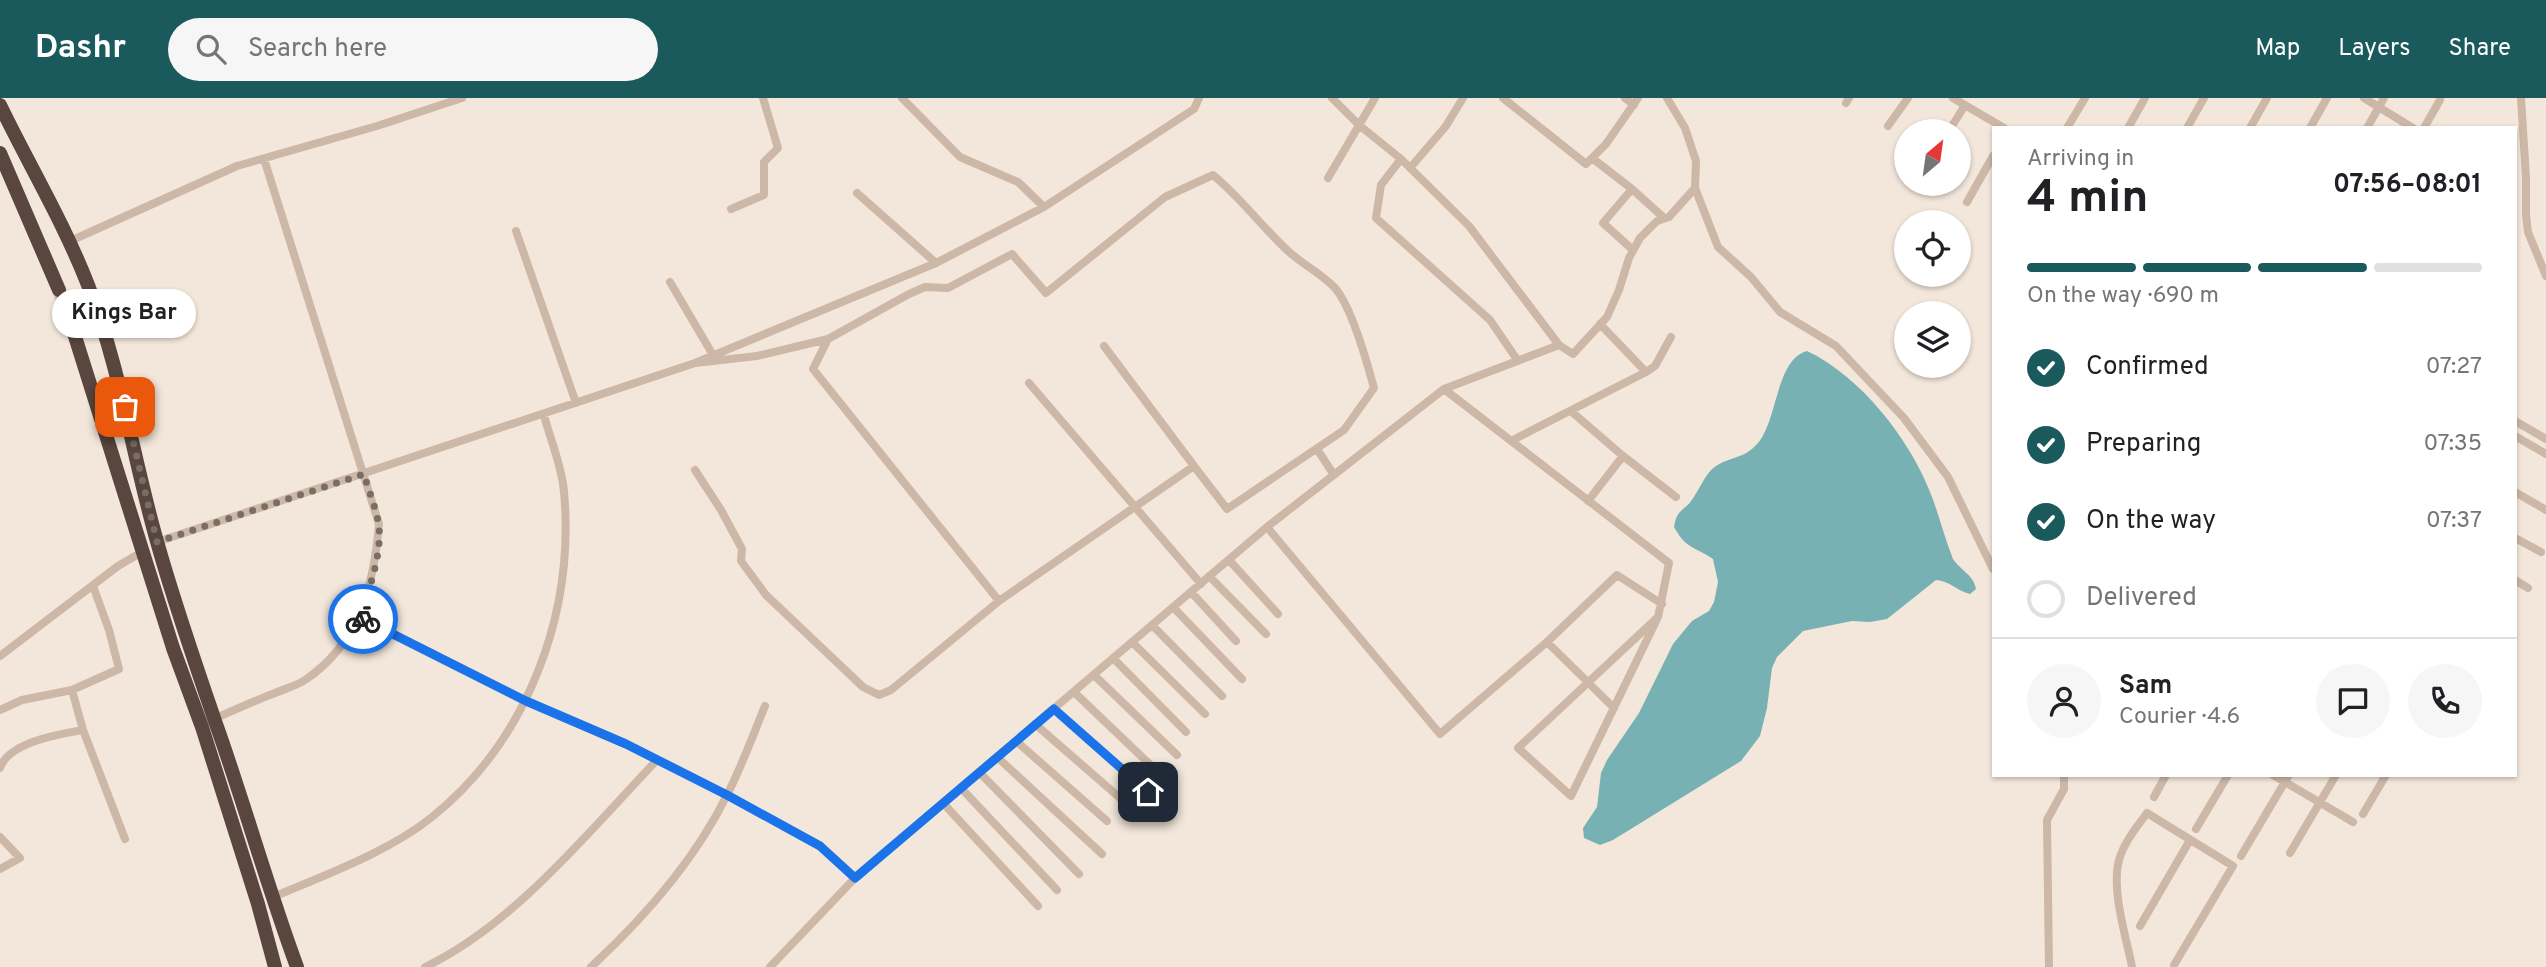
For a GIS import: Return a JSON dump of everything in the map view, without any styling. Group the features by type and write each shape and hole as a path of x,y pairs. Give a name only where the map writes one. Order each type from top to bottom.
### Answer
{"highway":[{"path":"0,105 68,242 107,337 157,542 187,643 271,898 297,967"},
{"path":"0,153 59,290"},
{"path":"66,311 142,552 217,775 275,967"}],"street":[{"path":"68,242 237,166 377,126 462,98"},
{"path":"731,209 764,195 764,162 778,148 762,98"},
{"path":"902,98 960,157 1018,182 1044,206"},
{"path":"157,542 695,363 936,263 1044,206 1194,109 1199,98"},
{"path":"1333,98 1359,125 1401,159 1469,226 1559,345 1573,354 1606,317 1640,238 1663,218 1669,217 1695,188"},
{"path":"1328,178 1375,98"},
{"path":"1410,168 1446,126 1463,98"},
{"path":"1503,98 1586,164 1606,144 1636,102 1625,98"},
{"path":"1667,98 1685,128 1696,161 1695,188 1718,247 1751,278 1780,312 1836,346 1904,418 1948,477 1992,567"},
{"path":"1888,126 1908,98"},
{"path":"1953,98 2001,126"},
{"path":"2068,126 2085,98"},
{"path":"2128,126 2145,98"},
{"path":"2189,126 2204,98"},
{"path":"2251,126 2267,98"},
{"path":"2311,126 2328,98"},
{"path":"2364,98 2410,126"},
{"path":"2368,126 2384,98"},
{"path":"2521,98 2528,232 2546,276"},
{"path":"2425,126 2440,100"},
{"path":"1956,119 1965,105"},
{"path":"1592,158 1632,189 1663,218"},
{"path":"1967,202 1992,158"},
{"path":"214,719 304,680 337,650 359,617 369,590 379,524 264,159"},
{"path":"1401,159 1381,185 1376,218 1490,320 1518,361"},
{"path":"695,363 757,356 828,339 909,294 925,287 948,288 1012,254 1046,293 1165,197 1213,175 1233,191 1262,227 1335,288 1353,322 1374,388 1344,430 1227,509 1104,346"},
{"path":"1632,189 1603,223 1633,250"},
{"path":"857,193 936,263"},
{"path":"516,231 576,403"},
{"path":"670,282 713,355"},
{"path":"1600,324 1646,372"},
{"path":"1511,441 1646,372 1655,366 1671,337"},
{"path":"828,339 813,369 999,601"},
{"path":"770,967 855,878 1268,527 1444,389 1559,345"},
{"path":"1029,383 1200,584"},
{"path":"1444,389 1670,563 1658,617 1571,796 1518,748 1658,617"},
{"path":"1572,412 1622,456 1676,497"},
{"path":"271,898 373,853 431,818 471,779 498,747 526,701 557,615 564,571 564,490 544,415"},
{"path":"2517,422 2546,439"},
{"path":"2517,437 2546,454"},
{"path":"1317,449 1334,475"},
{"path":"1588,501 1622,456"},
{"path":"695,470 722,510 742,549 741,561 766,595 863,687 879,695 891,690 999,601 1194,466"},
{"path":"2517,493 2546,510"},
{"path":"1268,527 1440,734 1547,642 1617,575 1662,604"},
{"path":"2517,539 2541,552"},
{"path":"0,656 118,566 142,552"},
{"path":"1229,560 1278,614"},
{"path":"1209,576 1266,634"},
{"path":"2517,581 2528,588"},
{"path":"0,710 22,700 72,691 119,669 109,630 93,586"},
{"path":"1191,592 1236,641"},
{"path":"1173,607 1242,679"},
{"path":"359,617 526,701 727,795 820,846 855,878"},
{"path":"1153,625 1222,696"},
{"path":"1132,642 1205,715"},
{"path":"1547,642 1614,708"},
{"path":"1113,658 1186,732"},
{"path":"1094,675 1177,755"},
{"path":"72,691 83,730 125,839"},
{"path":"1074,692 1163,776"},
{"path":"591,967 668,886 694,850 727,795 765,706"},
{"path":"1054,709 1148,792"},
{"path":"1035,724 1135,811"},
{"path":"1,761 36,739 83,730"},
{"path":"1016,741 1107,821"},
{"path":"997,757 1102,854"},
{"path":"425,967 449,956 503,916 556,866 657,760"},
{"path":"979,772 1079,874"},
{"path":"2049,967 2047,820 2063,789 2064,777"},
{"path":"2154,797 2165,777"},
{"path":"2196,829 2227,777"},
{"path":"2290,853 2335,777"},
{"path":"2363,814 2385,777"},
{"path":"2241,856 2287,779 2353,822"},
{"path":"961,788 1057,890"},
{"path":"943,803 1038,906"},
{"path":"2132,967 2116,881 2120,858 2128,839 2147,813 2233,866 2174,965"},
{"path":"0,837 20,858 0,869"},
{"path":"2140,926 2190,840"}],"water":[{"path":"1807,351 1846,376 1864,392 1896,430 1921,471 1953,559 1973,580 1976,589 1970,594 1936,580 1887,619 1852,621 1803,631 1777,657 1772,668 1760,736 1741,761 1613,840 1600,845 1584,838 1583,828 1597,807 1601,773 1607,760 1639,713 1673,644 1692,621 1709,611 1714,602 1718,582 1713,559 1683,540 1674,527 1677,517 1690,503 1712,469 1743,455 1758,443 1770,420 1789,365 1797,356"}],"tunnel":[{"path":"59,290 67,311"}],"way so far":[{"path":"125,407 157,542 364,474 379,524 369,590 359,617 363,619"}],"place":[{"name":"Kings Bar","path":"125,407"}],"route":[{"path":"363,619 526,701 626,744 790,828 820,846 855,878 1054,709 1148,792"}]}
